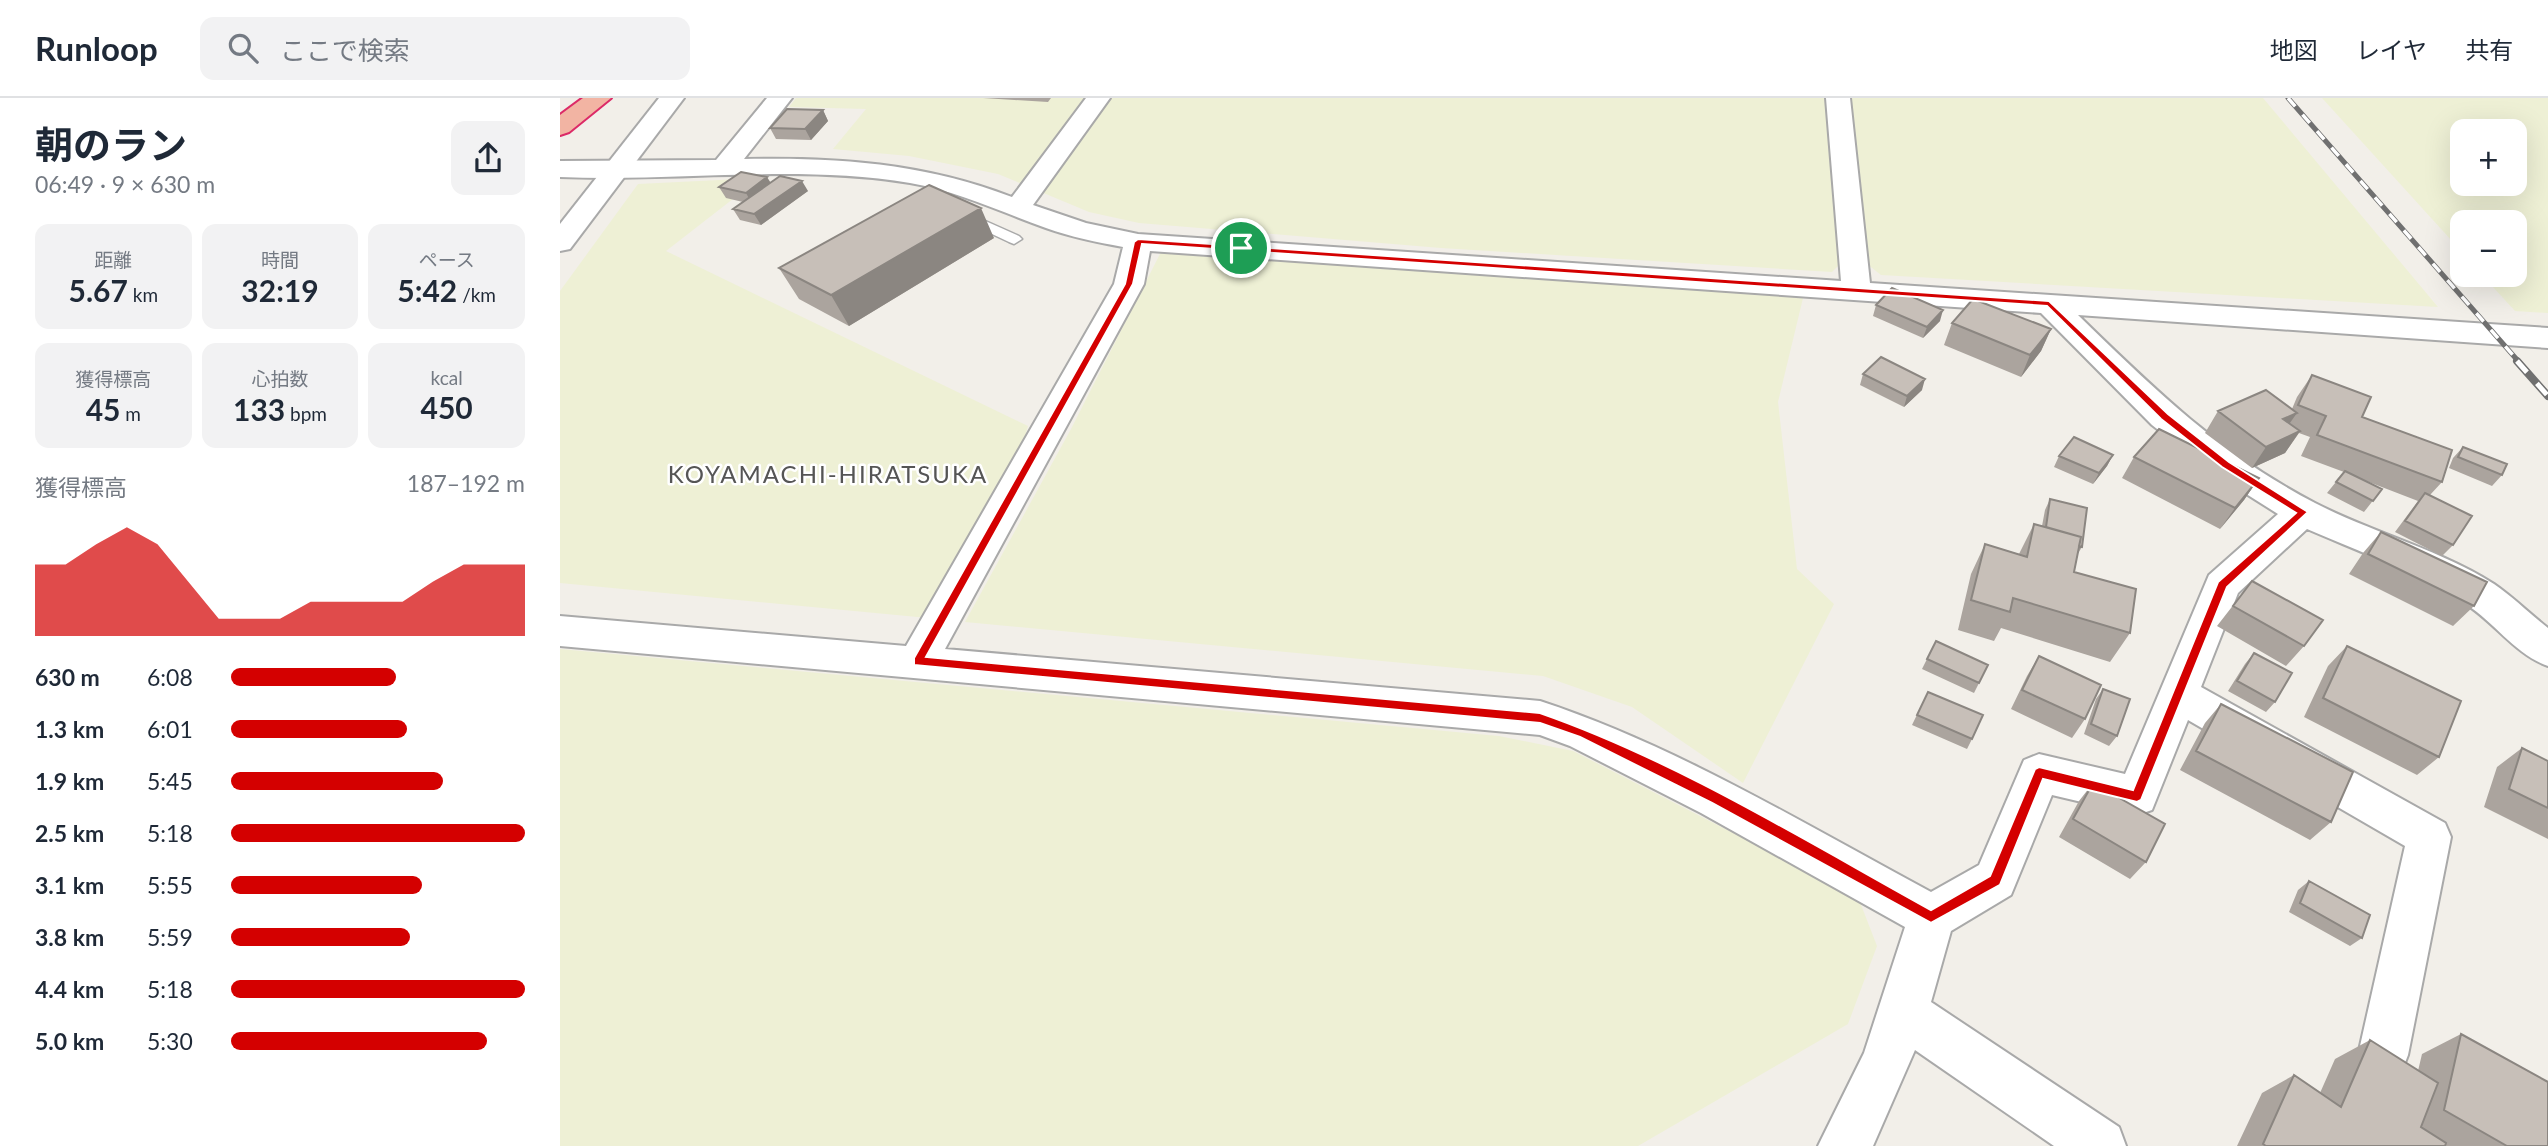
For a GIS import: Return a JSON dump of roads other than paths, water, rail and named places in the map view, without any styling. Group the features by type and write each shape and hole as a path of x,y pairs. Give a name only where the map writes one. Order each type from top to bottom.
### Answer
{"highway":[{"path":"560,127 599,98"}],"street":[{"path":"560,243 672,98"},
{"path":"724,167 780,98"},
{"path":"1017,207 1098,98"},
{"path":"1838,98 1856,290"},
{"path":"560,169 612,173 724,167 861,168 912,175 946,195 1017,207 1076,229 1138,242 2548,338"},
{"path":"918,661 1129,284 1138,242"},
{"path":"2049,304 2164,417 2225,465 2303,512 2428,567 2481,595 2548,650"},
{"path":"1844,1146 1863,1115 1905,1014 1931,917 1995,880 2039,773 2137,796 2222,585 2303,512"},
{"path":"560,631 1540,718 1584,733 1716,799 1931,917"},
{"path":"2177,693 2429,837 2383,1055"},
{"path":"1905,1014 2101,1146"}],"lane":[{"path":"946,195 1013,239"}],"railway":[{"path":"2288,98 2519,362"},
{"path":"2517,361 2548,396"}],"district":[{"name":"KOYAMACHI-HIRATSUKA","path":"828,475"}]}
